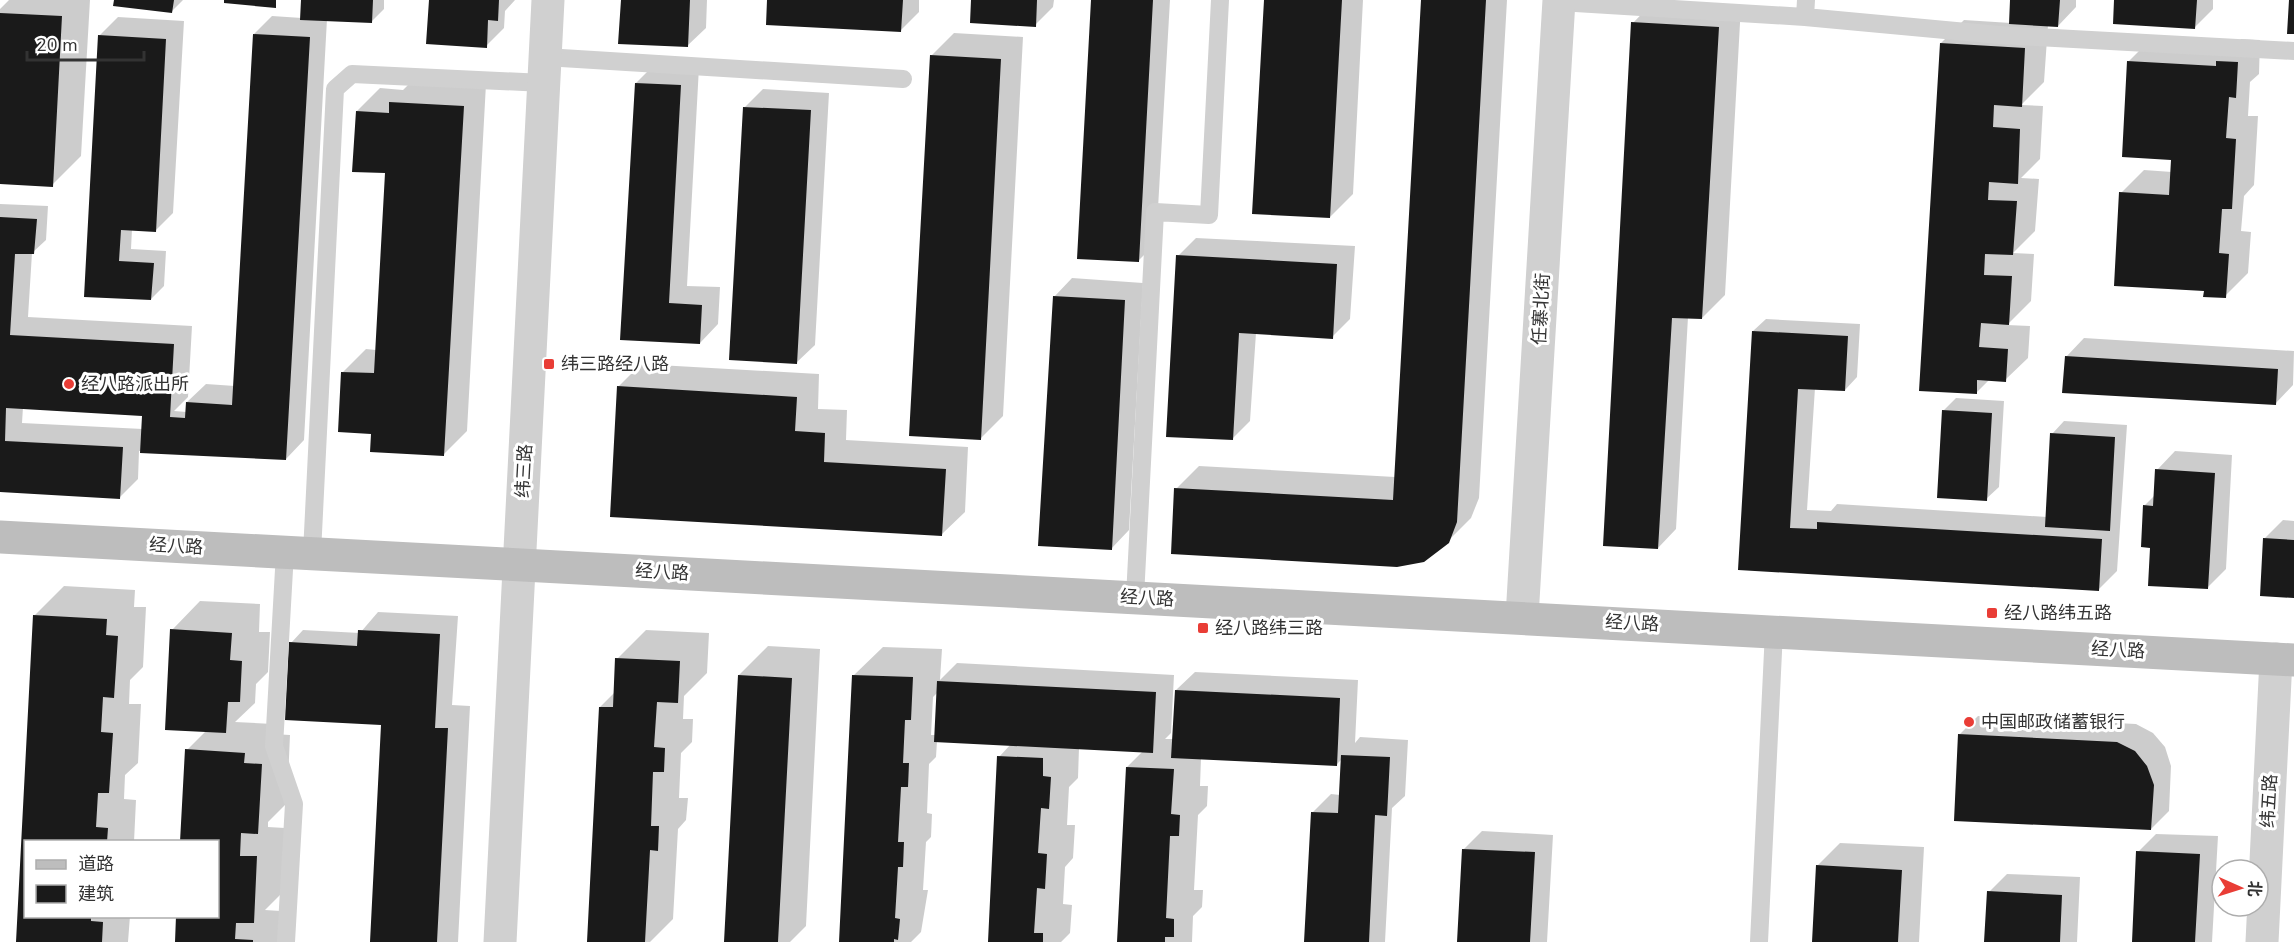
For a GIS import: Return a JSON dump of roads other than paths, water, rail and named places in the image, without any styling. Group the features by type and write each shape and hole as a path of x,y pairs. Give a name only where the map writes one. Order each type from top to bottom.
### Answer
{"street":[{"name":"纬三路","path":"500,942 548,0"},
{"name":"任寨北街","path":"1522,617 1559,1"},
{"name":"经八路","path":"0,537 1522,617 2285,660"},
{"name":"纬五路","path":"2262,942 2285,660"}],"lane":[{"path":"1135,597 1155,212 1209,215 1220,0"},
{"path":"1559,1 1805,8 1999,35 2294,51"},
{"path":"286,942 294,804 274,746 298,553 335,89 352,74 544,70 903,79"},
{"path":"1758,942 1774,631"}],"place":[{"name":"纬三路经八路","path":"549,364"},
{"name":"经八路派出所","path":"69,384"},
{"name":"经八路纬五路","path":"1992,613"},
{"name":"经八路纬三路","path":"1203,628"},
{"name":"中国邮政储蓄银行","path":"1969,722"}]}
